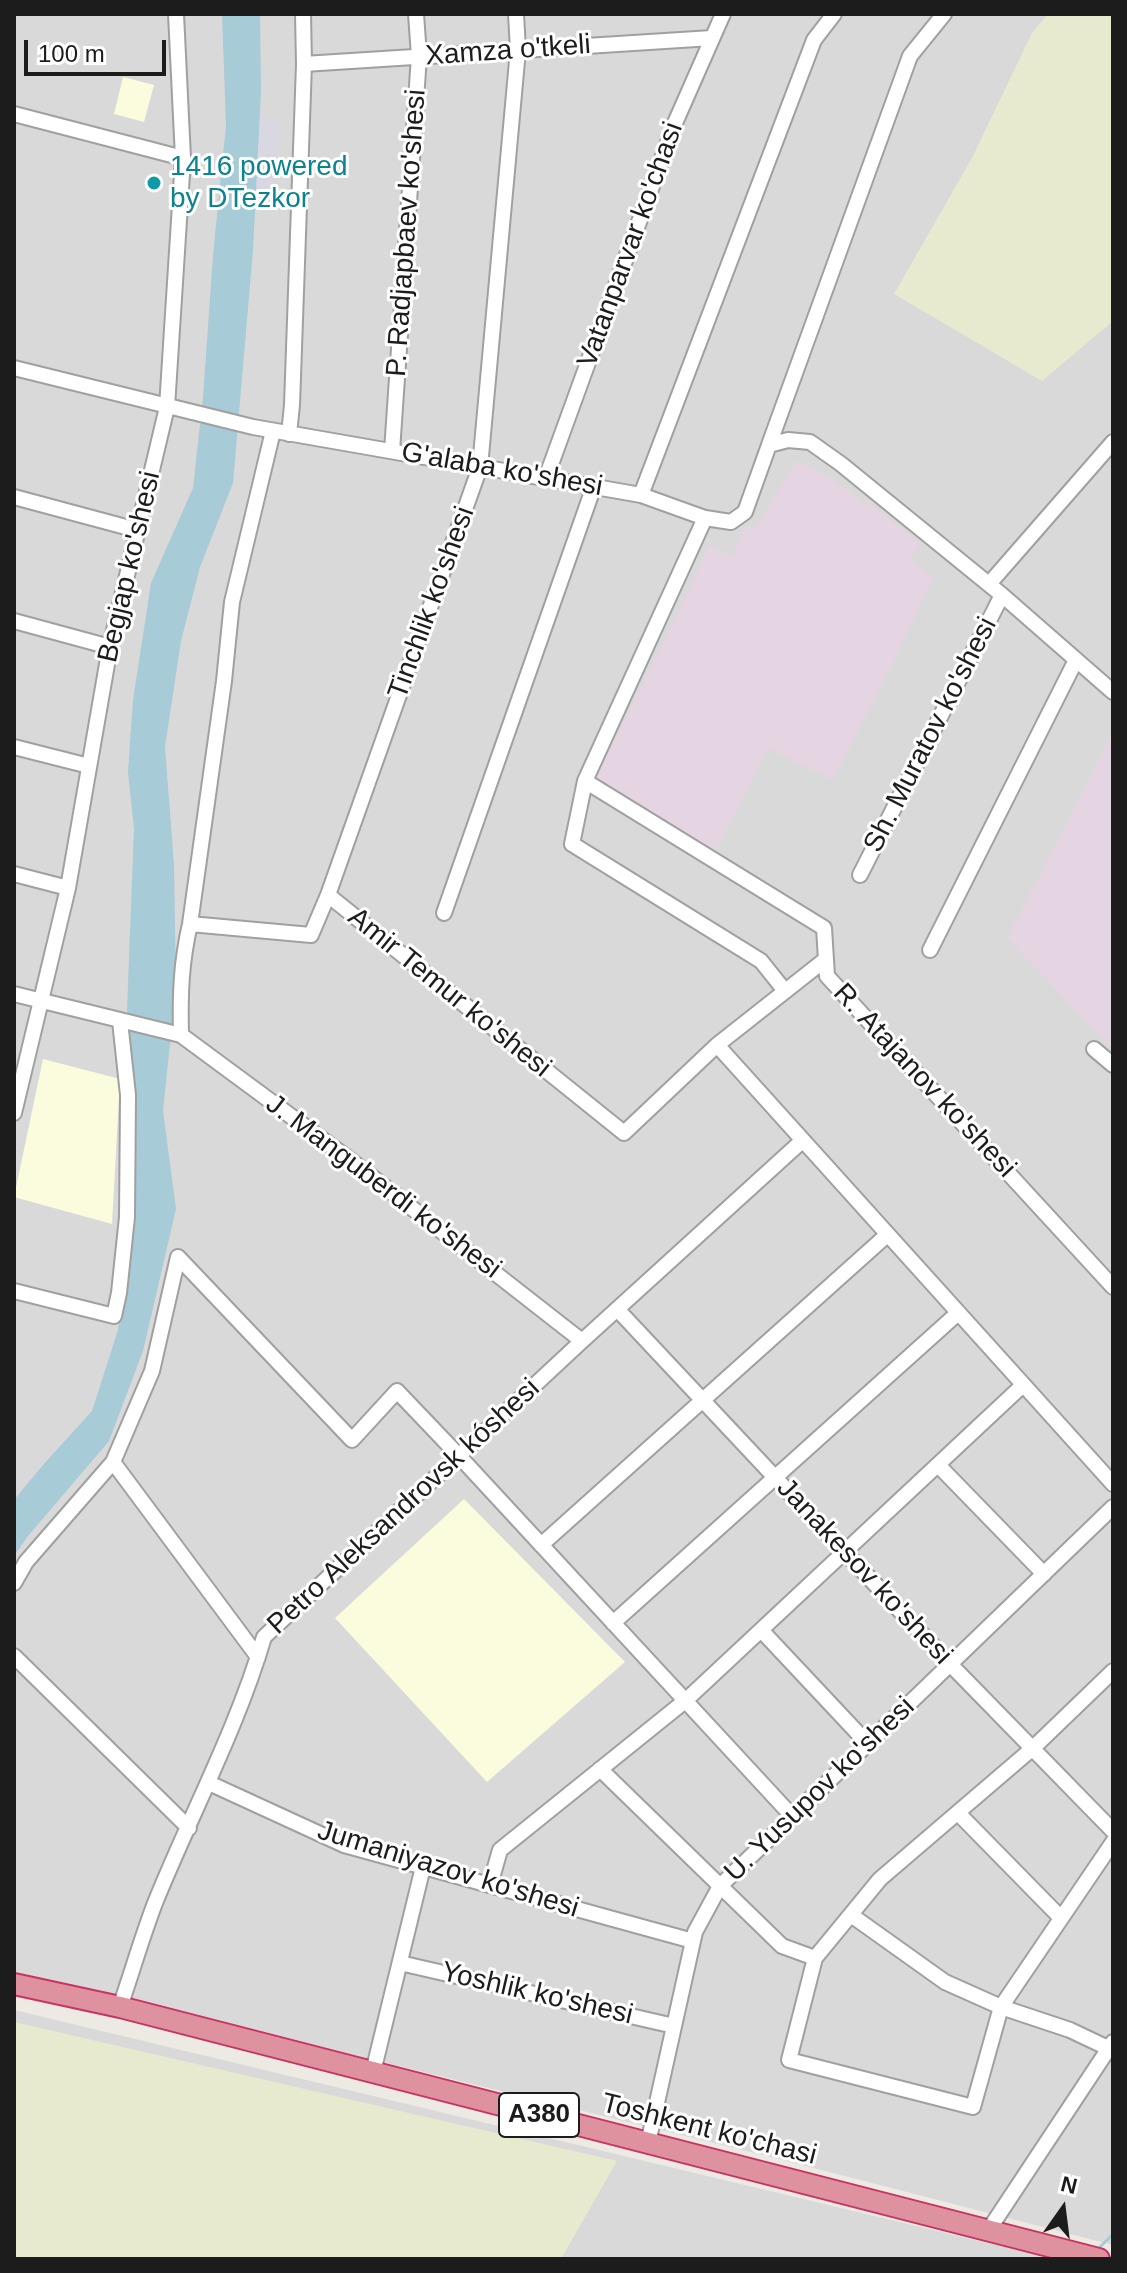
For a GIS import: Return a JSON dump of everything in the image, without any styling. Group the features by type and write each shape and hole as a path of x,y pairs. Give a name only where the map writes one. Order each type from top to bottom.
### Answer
{"highway":[{"name":"Toshkent ko'chasi","path":"14,1984 120,2007 1099,2259"}],"street":[{"name":"Begjap ko'shesi","path":"14,1113 17,1089 68,888 110,647 167,407 183,158 176,14"},
{"path":"289,434 304,64 303,14"},
{"name":"P. Radjapbaev ko'shesi","path":"392,451 419,56 416,14"},
{"name":"Tinchlik ko'shesi","path":"328,895 480,467 518,50 516,14"},
{"name":"Vatanparvar ko'chasi","path":"546,478 675,123 723,14"},
{"path":"641,495 814,40 834,14"},
{"path":"769,445 910,56 944,14"},
{"name":"Xamza o'tkeli","path":"304,64 712,38"},
{"path":"14,114 183,158"},
{"name":"G'alaba ko'shesi","path":"14,368 253,427 641,495 705,518 731,522 745,512 769,445"},
{"path":"14,994 177,1034 182,957 190,924 232,602 273,431"},
{"path":"769,445 788,440 810,442 841,464 989,584 1113,692"},
{"path":"989,584 1113,442"},
{"path":"444,913 594,486"},
{"path":"14,497 137,530"},
{"path":"705,518 585,781 572,844 761,961 785,991"},
{"name":"Sh. Muratov ko'shesi","path":"860,875 1002,595"},
{"path":"14,621 110,647"},
{"path":"930,950 1076,660"},
{"path":"14,747 89,766"},
{"name":"R. Atajanov ko'shesi","path":"585,781 824,928 827,976 1113,1287"},
{"path":"14,874 68,888"},
{"name":"Amir Temur ko'shesi","path":"190,924 311,935 328,895 624,1133 717,1045"},
{"path":"826,959 717,1045 1113,1484"},
{"path":"14,1291 114,1316 127,1217 128,1095 124,1022"},
{"name":"J. Manguberdi ko'shesi","path":"177,1034 353,1162 582,1341"},
{"path":"1094,1049 1113,1065"},
{"name":"Petro Aleksandrovsk kóshesi","path":"120,2007 155,1904 209,1783 252,1677 264,1637 802,1141"},
{"path":"541,1545 887,1235"},
{"path":"14,1583 26,1562 113,1462 152,1371 178,1257 352,1440 397,1391 792,1816"},
{"name":"Janakesov ko'shesi","path":"617,1309 950,1664 1113,1831"},
{"path":"613,1623 958,1313"},
{"path":"490,1885 500,1850 685,1701 1023,1385"},
{"path":"113,1462 258,1657"},
{"path":"938,1465 1044,1574"},
{"name":"U. Yusupov ko'shesi","path":"648,2143 695,1932 720,1886 1113,1507"},
{"path":"761,1630 868,1744"},
{"path":"14,1656 189,1828"},
{"path":"1113,1671 1033,1748 880,1879 815,1958 789,2060 973,2107 1001,2007 1113,1842"},
{"path":"600,1769 782,1946 815,1958"},
{"name":"Jumaniyazov ko'shesi","path":"209,1783 344,1845 693,1941"},
{"path":"958,1813 1061,1918"},
{"path":"373,2072 423,1867"},
{"path":"851,1915 945,1982 1001,2007 1111,2045 988,2231"},
{"name":"Yoshlik ko'shesi","path":"400,1963 674,2026"}],"shaded area":[{"path":"14,14 1113,14 1113,2245 763,2155 14,1972"},
{"path":"1048,14 1113,14 1113,321 1042,381 894,294 972,158 1032,33"},
{"path":"123,77 154,85 144,122 114,114"},
{"path":"261,117 280,121 273,196 217,185 220,150 257,156"},
{"path":"797,460 837,482 865,505 868,501 921,544 909,560 935,578 833,780 768,748 715,852 594,778 709,547 732,556 745,526 756,528"},
{"path":"1113,733 1113,1049 1007,938"},
{"path":"43,1059 120,1079 112,1224 14,1197"},
{"path":"464,1499 625,1662 487,1782 335,1618"},
{"path":"14,2010 1054,2259 14,2259"},
{"path":"14,2022 617,2161 561,2259 14,2259"}],"water":[{"path":"222,14 260,14 261,91 253,250 233,483 200,567 181,641 165,747 174,865 176,986 163,1111 176,1209 143,1351 109,1441 14,1556 14,1500 92,1411 118,1330 134,1205 131,1172 133,1097 127,1010 134,829 128,772 133,700 151,583 193,488 226,125"}],"waterway":[{"path":"1097,2250 1113,2234"}],"place":[{"name":"1416 powered by DTezkor","path":"154,183"}]}
